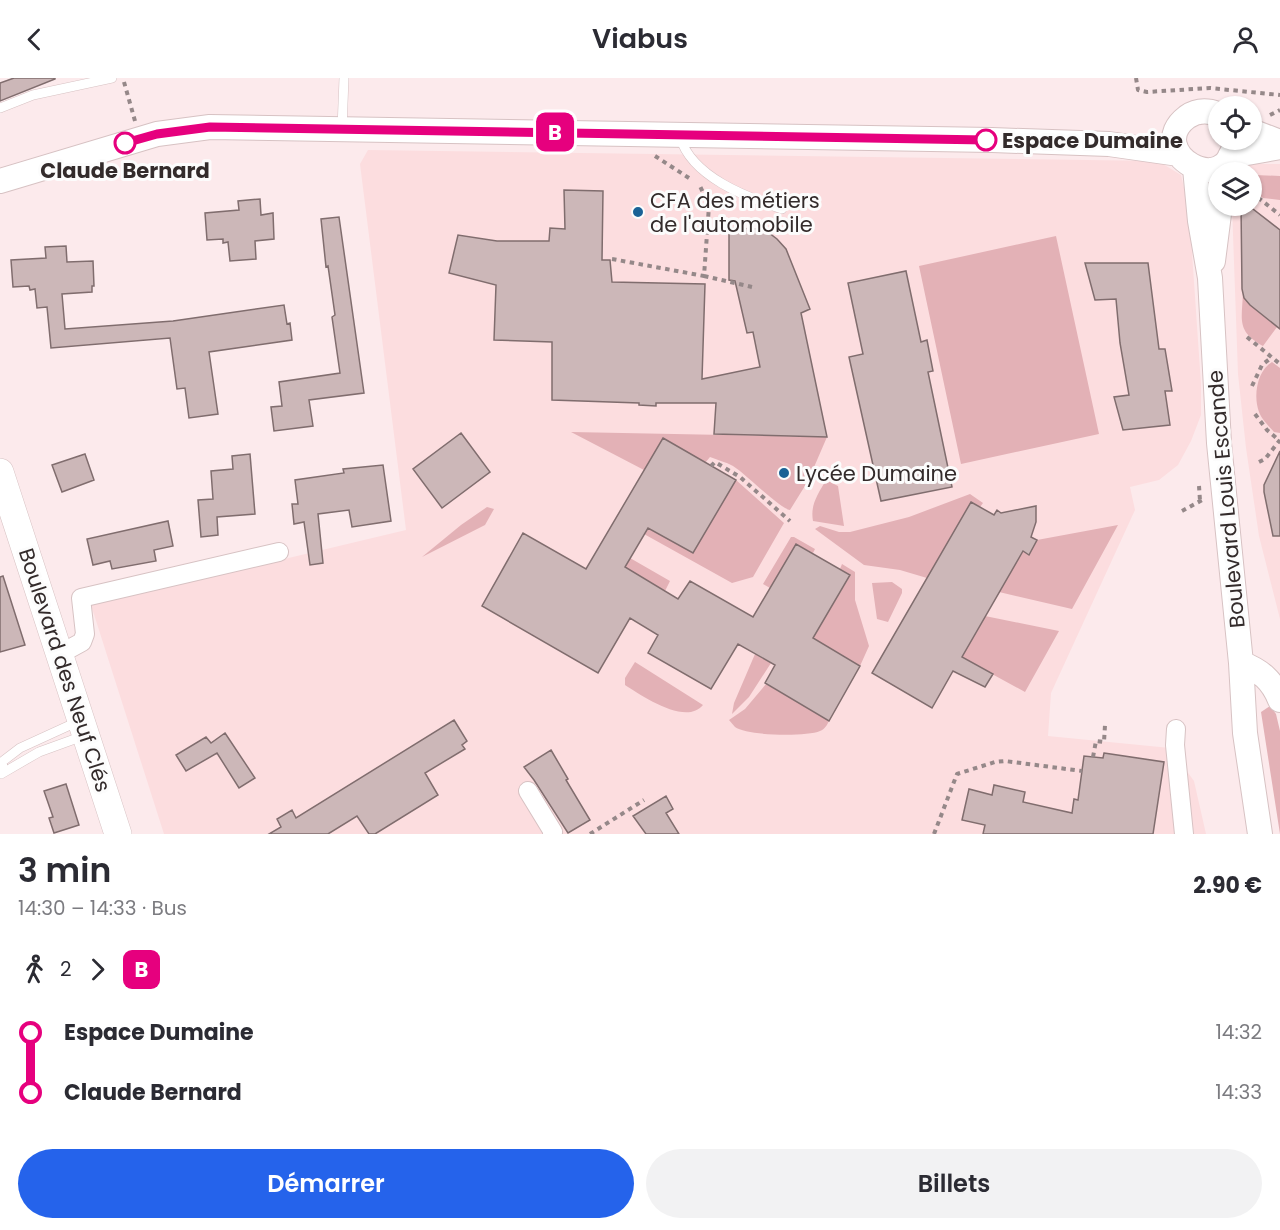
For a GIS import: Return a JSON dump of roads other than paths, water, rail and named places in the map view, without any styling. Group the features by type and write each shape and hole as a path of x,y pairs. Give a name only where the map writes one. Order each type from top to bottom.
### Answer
{"main road":[{"name":"Boulevard des Neuf Clés","path":"0,472 118,834"}],"street":[{"path":"1109,144 1178,128 1183,120 1198,111 1208,111"},
{"path":"0,181 140,138 210,127 679,134 1109,144 1213,169 1227,158 1280,147"},
{"name":"Boulevard Louis Escande","path":"1178,128 1175,141 1187,161 1210,278 1219,443 1241,663 1245,733 1260,834"},
{"path":"1262,135 1280,142"},
{"name":"Boulevard Louis Escande","path":"1210,278 1219,216"},
{"path":"60,654 82,642 84,634 81,598 279,552"},
{"path":"1241,663 1258,669 1269,679 1280,700"},
{"path":"1176,729 1175,745 1184,834"},
{"path":"528,791 553,832 552,834"}],"lane":[{"path":"0,108 33,95 112,78"},
{"path":"342,129 344,78"},
{"path":"679,134 684,149 703,170 743,196 782,209"},
{"path":"0,774 3,761 20,748 83,728"},
{"path":"0,774 83,728"}],"place":[{"name":"Espace Dumaine","path":"986,140"},
{"name":"Claude Bernard","path":"125,143"},
{"name":"CFA des métiers de l'automobile","path":"638,212"},
{"name":"Lycée Dumaine","path":"784,473"}]}
